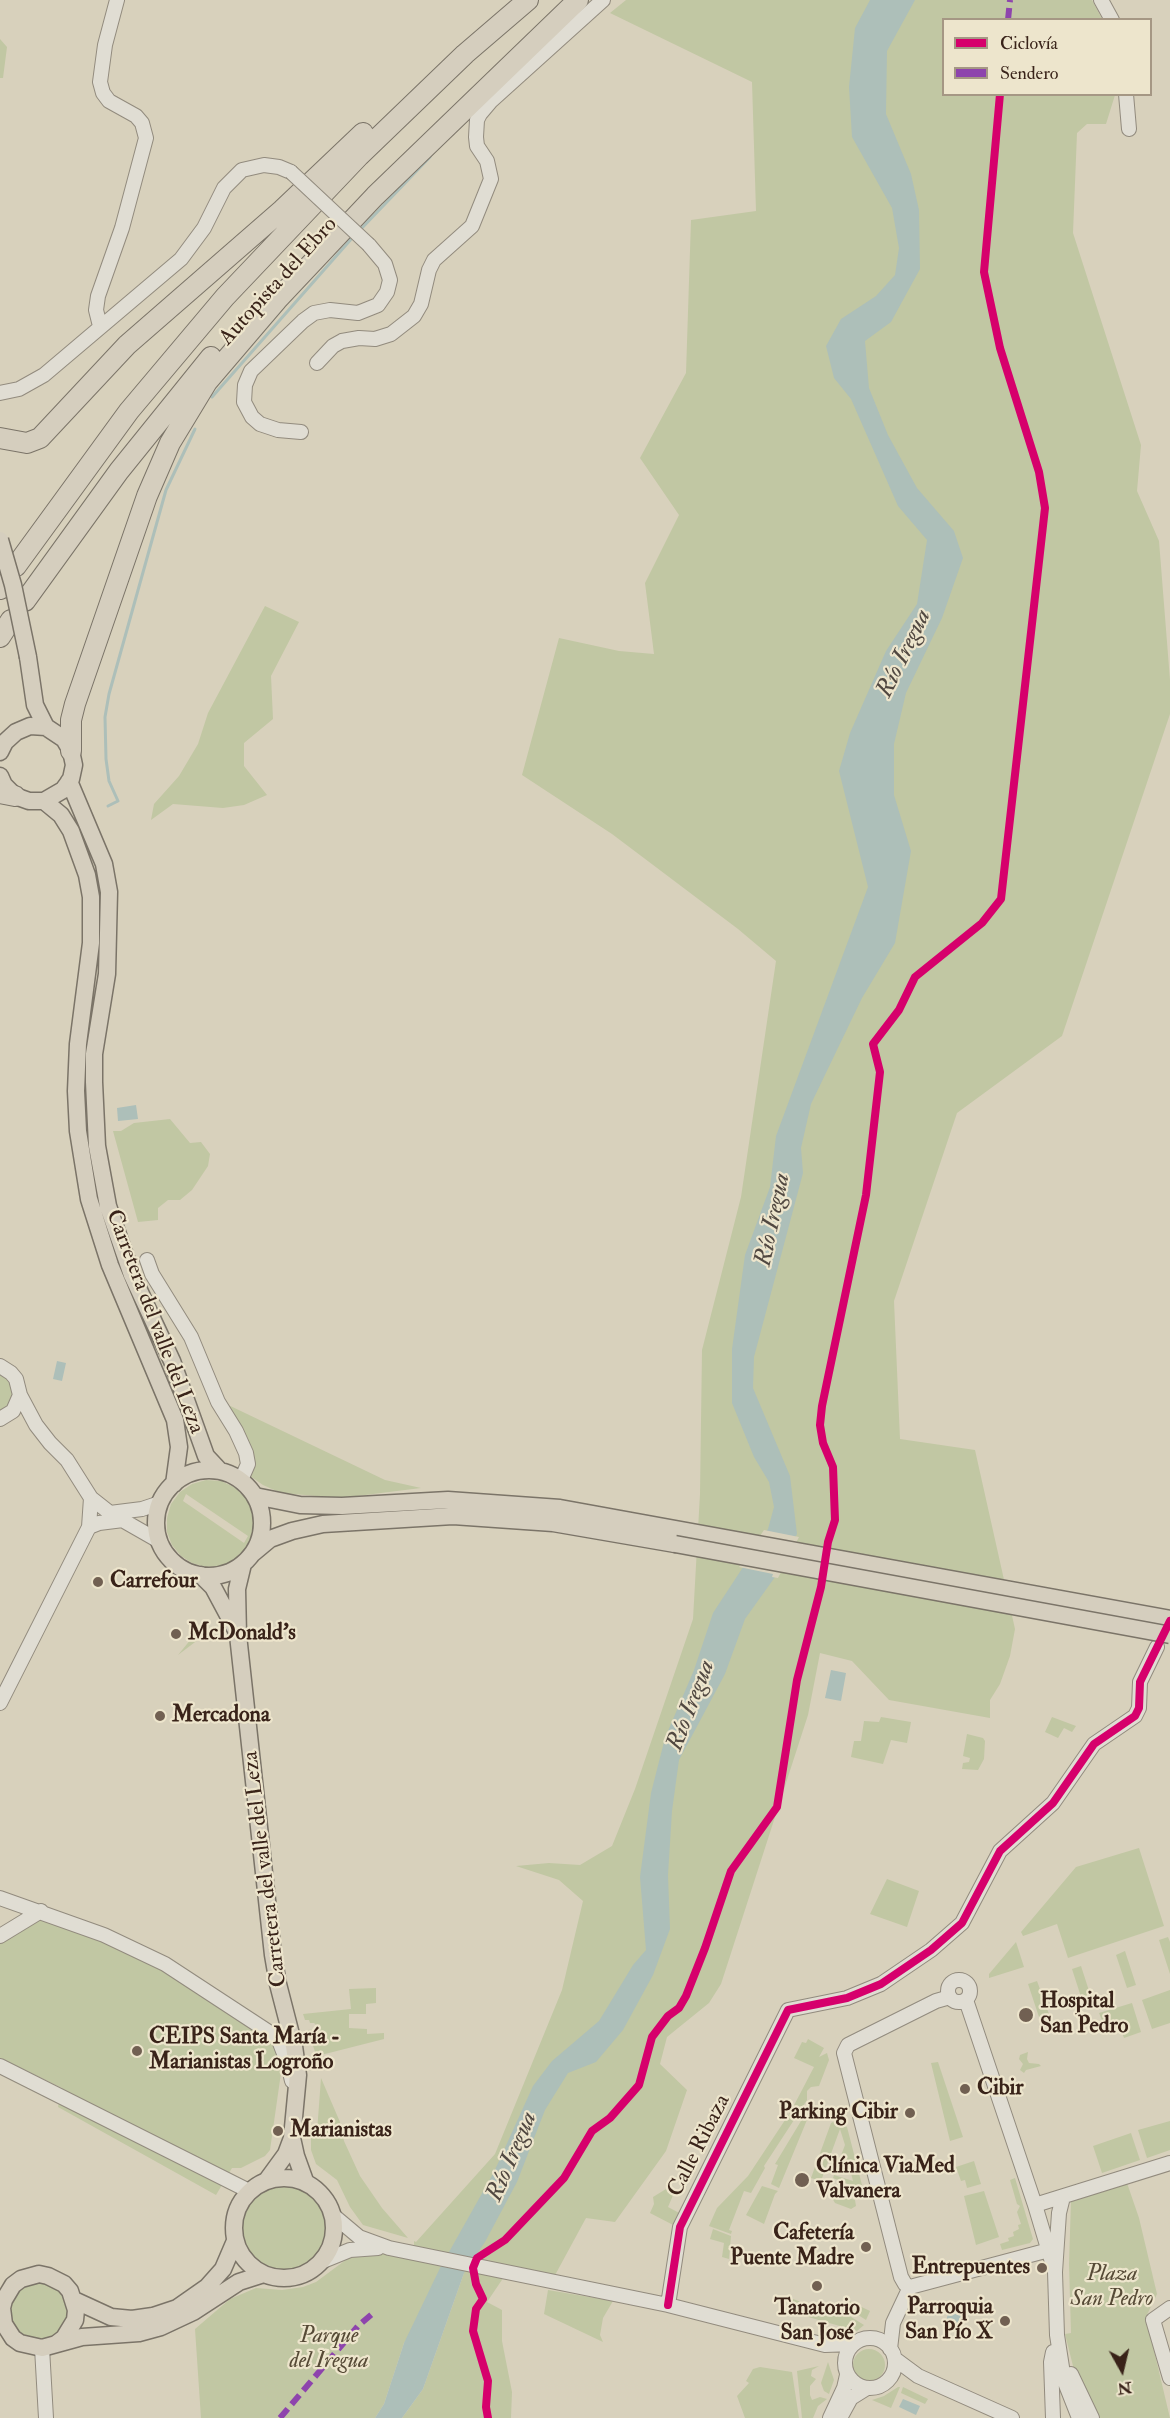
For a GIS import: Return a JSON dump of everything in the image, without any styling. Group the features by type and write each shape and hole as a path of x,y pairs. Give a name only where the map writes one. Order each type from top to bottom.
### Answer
{"highway":[{"path":"0,438 27,443 40,438 128,345 169,307 282,210 369,128 406,102 454,58 527,0"},
{"name":"Autopista del Ebro","path":"16,566 129,411 225,297 359,156 465,54 527,0"},
{"name":"Autopista del Ebro","path":"25,601 158,421 258,303 420,135 572,0"},
{"path":"72,751 71,720 75,704 147,496 170,443 207,382 277,300 367,204 578,0"},
{"path":"0,637 11,620"}],"main road":[{"path":"0,540 14,585 35,705 46,727"},
{"path":"27,727 35,705"},
{"path":"0,752 10,736 27,727 46,727 59,734 72,751 74,765 69,782 58,795 44,801 29,801 8,794 0,776"},
{"name":"Carretera del valle del Leza","path":"69,782 104,864 109,892 108,963 94,1054 97,1146 105,1196 132,1275 172,1361 206,1456 220,1471"},
{"name":"Carretera del valle del Leza","path":"44,801 61,816 71,831 87,875 91,897 91,943 78,1044 76,1091 78,1131 89,1199 110,1265 175,1420 179,1447 174,1484"},
{"path":"248,1559 258,1543 262,1525 260,1507 255,1496 241,1480 220,1471 201,1471 191,1473 174,1484 160,1503 156,1522 159,1541 177,1565 201,1575 219,1575 248,1559 270,1539 292,1531 323,1524 453,1516 553,1523 676,1536 1170,1619"},
{"path":"255,1496 300,1505 448,1500 519,1503 560,1508 676,1536 1170,1635"},
{"name":"Carretera del valle del Leza","path":"248,1559 237,1589 238,1635 273,1955 294,2046 298,2075 292,2138 286,2154 267,2180"},
{"name":"Carretera del valle del Leza","path":"201,1575 213,1587 238,1635"},
{"name":"Carretera del valle del Leza","path":"292,2138 305,2181"},
{"path":"287,2176 305,2181 322,2194 334,2216 334,2240 323,2261 301,2276 288,2278 264,2274 246,2261 235,2241 236,2214 249,2191 267,2180 287,2176"},
{"path":"74,2300 111,2317 132,2319 153,2316 177,2308 207,2287 223,2269 235,2241"},
{"path":"20,2343 13,2338 4,2324 2,2308 4,2294 21,2279 39,2274 64,2284 74,2300 75,2320 64,2338 49,2346"},
{"path":"0,2341 49,2346 82,2337 139,2333 161,2327 193,2312 239,2282 264,2274"}],"street":[{"path":"100,326 96,310 98,296 122,228 147,138 142,123 136,116 109,101 103,93 100,82 105,45 117,0"},
{"path":"317,363 333,346 342,341 358,338 375,339 391,334 414,316 421,304 429,270 434,260 472,226 491,179 488,161 477,146 477,120 480,114 491,100 603,0"},
{"path":"1101,0 1111,18"},
{"path":"1126,96 1130,129"},
{"path":"0,393 20,389 44,375 181,259 204,228 224,188 242,170 264,165 279,167 291,172 369,245 385,264 390,279 387,292 378,305 358,314 330,310 314,313 251,371 245,385 244,402 252,417 261,424 278,430 301,432"},
{"path":"147,1260 152,1274 191,1337 218,1402 236,1431 246,1453 248,1464 241,1480"},
{"path":"0,1366 11,1372 16,1379 28,1413 50,1443 67,1460 91,1498 110,1513 159,1541"},
{"path":"4,1416 17,1403 20,1395"},
{"path":"4,1416 28,1413"},
{"path":"0,1703 89,1527 91,1498"},
{"path":"110,1513 142,1509 160,1503"},
{"path":"89,1527 99,1523 123,1520"},
{"name":"Calle Ribaza","path":"668,2305 680,2227 788,2010 847,1998 881,1984 931,1950 962,1923 1000,1851 1053,1803 1094,1744 1135,1716 1139,1708 1140,1682 1156,1649"},
{"path":"0,1898 104,1935 165,1964 278,2038 288,2064 297,2104"},
{"path":"0,1936 40,1911"},
{"path":"960,1980 966,1983 970,1988 970,1995 966,2000 959,2002 950,1997 948,1990 951,1984 960,1980"},
{"path":"950,1997 936,2001 848,2045 844,2054 901,2277 910,2287 1053,2246"},
{"path":"966,2000 1035,2205 1053,2246"},
{"path":"0,2066 249,2191"},
{"path":"1035,2205 1170,2163"},
{"path":"1063,2197 1053,2246 1056,2335 1064,2380 1080,2418"},
{"path":"1035,2205 1046,2208 1058,2225"},
{"path":"334,2216 359,2237 389,2248"},
{"path":"323,2261 363,2247 389,2248 668,2305 825,2345 853,2344 864,2339 875,2339 918,2376 1012,2418"},
{"path":"875,2339 893,2323 910,2287"},
{"path":"1170,2308 1153,2320 1170,2378"},
{"path":"891,2377 894,2370 893,2323"},
{"path":"1056,2335 1051,2362 1054,2418 1071,2415 1080,2418"},
{"path":"1056,2335 1075,2385 1092,2418"},
{"path":"830,2418 844,2388 849,2349 853,2344"},
{"path":"825,2345 846,2368 855,2384 867,2388"},
{"path":"46,2418 49,2346"},
{"path":"840,2418 851,2398 867,2388 880,2386 891,2377 903,2374 918,2376"}],"green space":[{"name":"Parque del Iregua","path":"626,0 1092,0 1101,18 942,18 942,96 1115,96 1106,124 1087,124 1077,133 1073,233 1141,445 1137,491 1159,541 1170,680 1170,714 1062,1036 957,1113 894,1301 900,1439 975,1450 1015,1629 1010,1656 1000,1684 990,1700 990,1718 889,1700 852,1661 820,1653 808,1715 721,1984 709,2003 667,2037 660,2064 687,2090 666,2151 615,2222 586,2218 554,2277 510,2268 487,2302 502,2310 502,2341 512,2392 511,2418 402,2418 423,2389 464,2273 404,2343 384,2404 375,2418 201,2418 195,2329 230,2299 256,2288 282,2290 303,2287 316,2282 347,2259 364,2254 381,2254 383,2243 421,2250 414,2245 414,2241 416,2242 495,2154 562,1990 583,1901 559,1880 516,1866 549,1863 580,1865 612,1846 635,1789 693,1619 700,1494 702,1350 741,1197 776,961 738,929 612,834 522,775 559,638 619,651 654,654 645,583 679,515 640,458 686,373 691,220 756,211 752,82 610,13"},
{"path":"0,39 7,47 3,78 0,78"},
{"path":"265,606 299,622 271,676 273,719 244,743 244,766 267,795 244,805 223,808 173,804 151,820 154,804 179,776 198,744 208,713"},
{"path":"170,1119 190,1143 201,1142 210,1154 208,1166 192,1190 180,1200 168,1200 158,1208 158,1220 138,1222 113,1131 121,1131 134,1123"},
{"path":"0,1372 14,1387 12,1405 0,1414"},
{"path":"222,1402 385,1480 421,1488 341,1498 281,1493 263,1485 240,1469 243,1462"},
{"path":"206,1480 221,1481 234,1487 245,1497 252,1510 254,1524 251,1539 244,1552 233,1561 220,1566 206,1567 192,1563 181,1556 172,1545 167,1532 167,1518 171,1504 180,1492 192,1484","holes":["186,1494 248,1536 244,1543 183,1501"]},
{"path":"205,1628 211,1630 178,1655 196,1633"},
{"path":"881,1717 911,1722 907,1743 891,1740 883,1764 851,1757 854,1741 861,1741 864,1721 879,1722"},
{"path":"1052,1717 1076,1726 1072,1732 1064,1728 1058,1738 1045,1732"},
{"path":"967,1734 983,1738 985,1741 984,1759 978,1770 962,1769 963,1763 969,1762 970,1758 963,1756"},
{"path":"1139,1848 1164,1926 1068,1958 1057,1924 1023,1936 1021,1932 1076,1867"},
{"path":"887,1879 919,1891 907,1927 870,1914"},
{"name":"CEIPS Santa María - Marianistas Logroño","path":"37,1919 54,1920 153,1965 271,2042 279,2059 281,2073 270,2150 265,2156 241,2168 232,2168 216,2195 58,2107 62,2088 0,2058 0,1940"},
{"path":"1168,1937 1170,1942 1170,1974 1159,1940"},
{"path":"1016,1942 1024,1967 989,1978 989,1974"},
{"path":"1125,1951 1136,1985 1127,1988 1116,1955"},
{"path":"1081,1966 1092,2000 1083,2003 1072,1969"},
{"path":"1037,1981 1049,2014 1039,2017 1028,1984"},
{"path":"376,1988 376,2003 366,2004 366,2014 349,2014 349,2028 367,2029 367,2034 384,2033 384,2039 316,2055 308,2030 320,2029 309,2020 305,2020 303,2014 351,2009 349,1989"},
{"path":"1170,1990 1170,2023 1152,2029 1142,2000"},
{"path":"1132,2003 1141,2032 1124,2038 1117,2019 1103,2023 1099,2013"},
{"path":"808,2039 824,2048 819,2057 827,2053 829,2060 819,2086 811,2087 807,2091 807,2100 764,2166 751,2193 744,2191 729,2230 732,2231 731,2234 709,2226 717,2208 748,2176 791,2111 814,2067 794,2058 802,2042 806,2043"},
{"path":"1028,2052 1029,2063 1041,2066 1026,2070 1024,2073 1020,2070 1023,2064 1019,2059 1020,2055"},
{"path":"938,2062 963,2137 950,2141 931,2063"},
{"path":"321,2078 340,2122 344,2141 360,2176 382,2208 408,2238 363,2225 350,2207 337,2180 316,2164 311,2150 311,2138 317,2132"},
{"path":"807,2111 809,2115 779,2188 771,2184 778,2165 775,2164"},
{"path":"835,2121 847,2127 862,2185 855,2187 833,2178 834,2175 853,2181 848,2161 840,2158 845,2145 840,2129 821,2181 811,2178 831,2123"},
{"path":"1170,2121 1170,2150 1147,2158 1138,2130"},
{"path":"1131,2133 1140,2160 1102,2173 1093,2146"},
{"path":"974,2161 981,2184 967,2188 965,2180 961,2181 956,2167"},
{"path":"1015,2178 1033,2239 1030,2243 1002,2250 1000,2244 1009,2241 1008,2238 1014,2236 1013,2232 1019,2229 1018,2225 1021,2224 1017,2212 1020,2206 1017,2204 1010,2180"},
{"name":"Plaza San Pedro","path":"1127,2183 1139,2218 1157,2294 1146,2317 1170,2418 1095,2418 1077,2382 1065,2334 1071,2333 1069,2264 1071,2201"},
{"path":"276,2186 292,2186 308,2193 319,2204 326,2220 323,2244 314,2258 292,2270 276,2270 260,2263 249,2252 242,2236 242,2220 249,2204 260,2193"},
{"path":"762,2186 778,2191 764,2224 746,2215"},
{"path":"666,2189 674,2193 668,2207 683,2215 677,2227 650,2213 654,2204 653,2197"},
{"path":"984,2191 999,2237 976,2245 964,2196"},
{"path":"835,2194 855,2200 856,2206 851,2209 835,2203 832,2198"},
{"path":"713,2229 731,2236 729,2259 722,2257 724,2243 710,2239"},
{"path":"39,2283 50,2285 63,2296 68,2312 66,2323 55,2336 39,2341 28,2339 15,2328 10,2312 12,2301 23,2288"},
{"path":"548,2290 613,2301 603,2318 600,2335 603,2342 544,2314"},
{"path":"843,2298 870,2311 866,2320 855,2313"},
{"path":"793,2299 835,2314 836,2312 848,2315 864,2325 857,2331 791,2312"},
{"path":"869,2349 880,2354 885,2365 880,2376 869,2381 858,2376 853,2365 858,2354"},
{"path":"828,2362 834,2380 829,2394 824,2391 821,2383"},
{"path":"819,2366 812,2370 811,2376 816,2379 810,2386 810,2395 812,2400 820,2397 827,2399 818,2406 813,2418 802,2418 797,2371"},
{"path":"760,2367 792,2372 799,2418 745,2418 737,2396 749,2383 746,2381 753,2369"},
{"path":"900,2387 891,2408 872,2400 884,2396"},
{"path":"903,2387 928,2399 925,2404 901,2393"}],"water":[{"name":"Río Iregua","path":"870,0 915,0 887,51 886,114 911,174 919,210 920,269 891,322 865,341 869,388 888,435 917,488 954,531 963,558 942,618 906,693 894,744 894,795 911,851 895,943 862,998 811,1104 801,1148 803,1173 754,1357 753,1388 790,1476 797,1534 775,1577 745,1619 725,1674 679,1760 672,1811 668,1875 670,1929 653,1975 623,2030 596,2062 568,2073 545,2110 517,2182 485,2242 464,2273 423,2389 402,2418 375,2418 384,2404 404,2343 440,2268 494,2172 533,2086 552,2061 599,2021 633,1965 646,1950 640,1877 651,1793 665,1738 694,1670 713,1613 768,1529 774,1507 769,1482 754,1457 732,1403 732,1349 745,1255 770,1187 776,1136 868,887 839,771 850,733 886,651 917,604 927,540 898,506 851,399 834,378 826,346 841,319 876,296 895,275 899,248 892,208 852,137 849,87 855,28"},
{"path":"136,1105 138,1119 118,1121 117,1108"},
{"path":"57,1361 66,1363 62,1381 53,1379"},
{"path":"831,1670 846,1673 841,1701 825,1698"},
{"path":"948,2313 964,2315 963,2324 946,2322"},
{"path":"903,2399 920,2406 916,2415 899,2407"}],"pier":[{"path":"764,1530 799,1537 778,1578 772,1577 773,1574 739,1567"}],"waterway":[{"path":"360,230 430,157"},
{"path":"212,397 353,237"},
{"path":"108,806 118,801 109,781 106,759 105,717 109,694 166,490 195,429"}],"marked path":[{"path":"1008,18 1010,0"},
{"path":"280,2418 358,2326 372,2314"}],"cycle path":[{"path":"488,2418 486,2407 488,2381 473,2331 476,2309 483,2299 476,2284 473,2268 477,2258 505,2240 564,2178 592,2131 610,2118 639,2085 652,2037 668,2016 679,2008 686,1996 731,1871 777,1807 797,1680 821,1587 828,1542 835,1520 833,1467 823,1443 820,1425 866,1195 880,1072 873,1044 899,1010 915,977 982,923 1001,899 1045,508 1039,472 1000,348 984,272 1000,96"},
{"path":"668,2305 680,2227 788,2010 847,1998 881,1984 931,1950 962,1923 1000,1851 1053,1803 1094,1744 1135,1716 1139,1708 1140,1682 1170,1621"}],"place":[{"name":"Carrefour","path":"98,1582"},
{"name":"McDonald's","path":"176,1634"},
{"name":"Mercadona","path":"160,1716"},
{"name":"Hospital San Pedro","path":"1026,2015"},
{"name":"CEIPS Santa María - Marianistas Logroño","path":"137,2051"},
{"name":"Cibir","path":"965,2089"},
{"name":"Parking Cibir","path":"910,2113"},
{"name":"Marianistas","path":"278,2131"},
{"name":"Clínica ViaMed Valvanera","path":"802,2180"},
{"name":"Cafetería Puente Madre","path":"866,2247"},
{"name":"Entrepuentes","path":"1042,2268"},
{"name":"Tanatorio San José","path":"817,2286"},
{"name":"Parroquia San Pío X","path":"1005,2321"}]}
